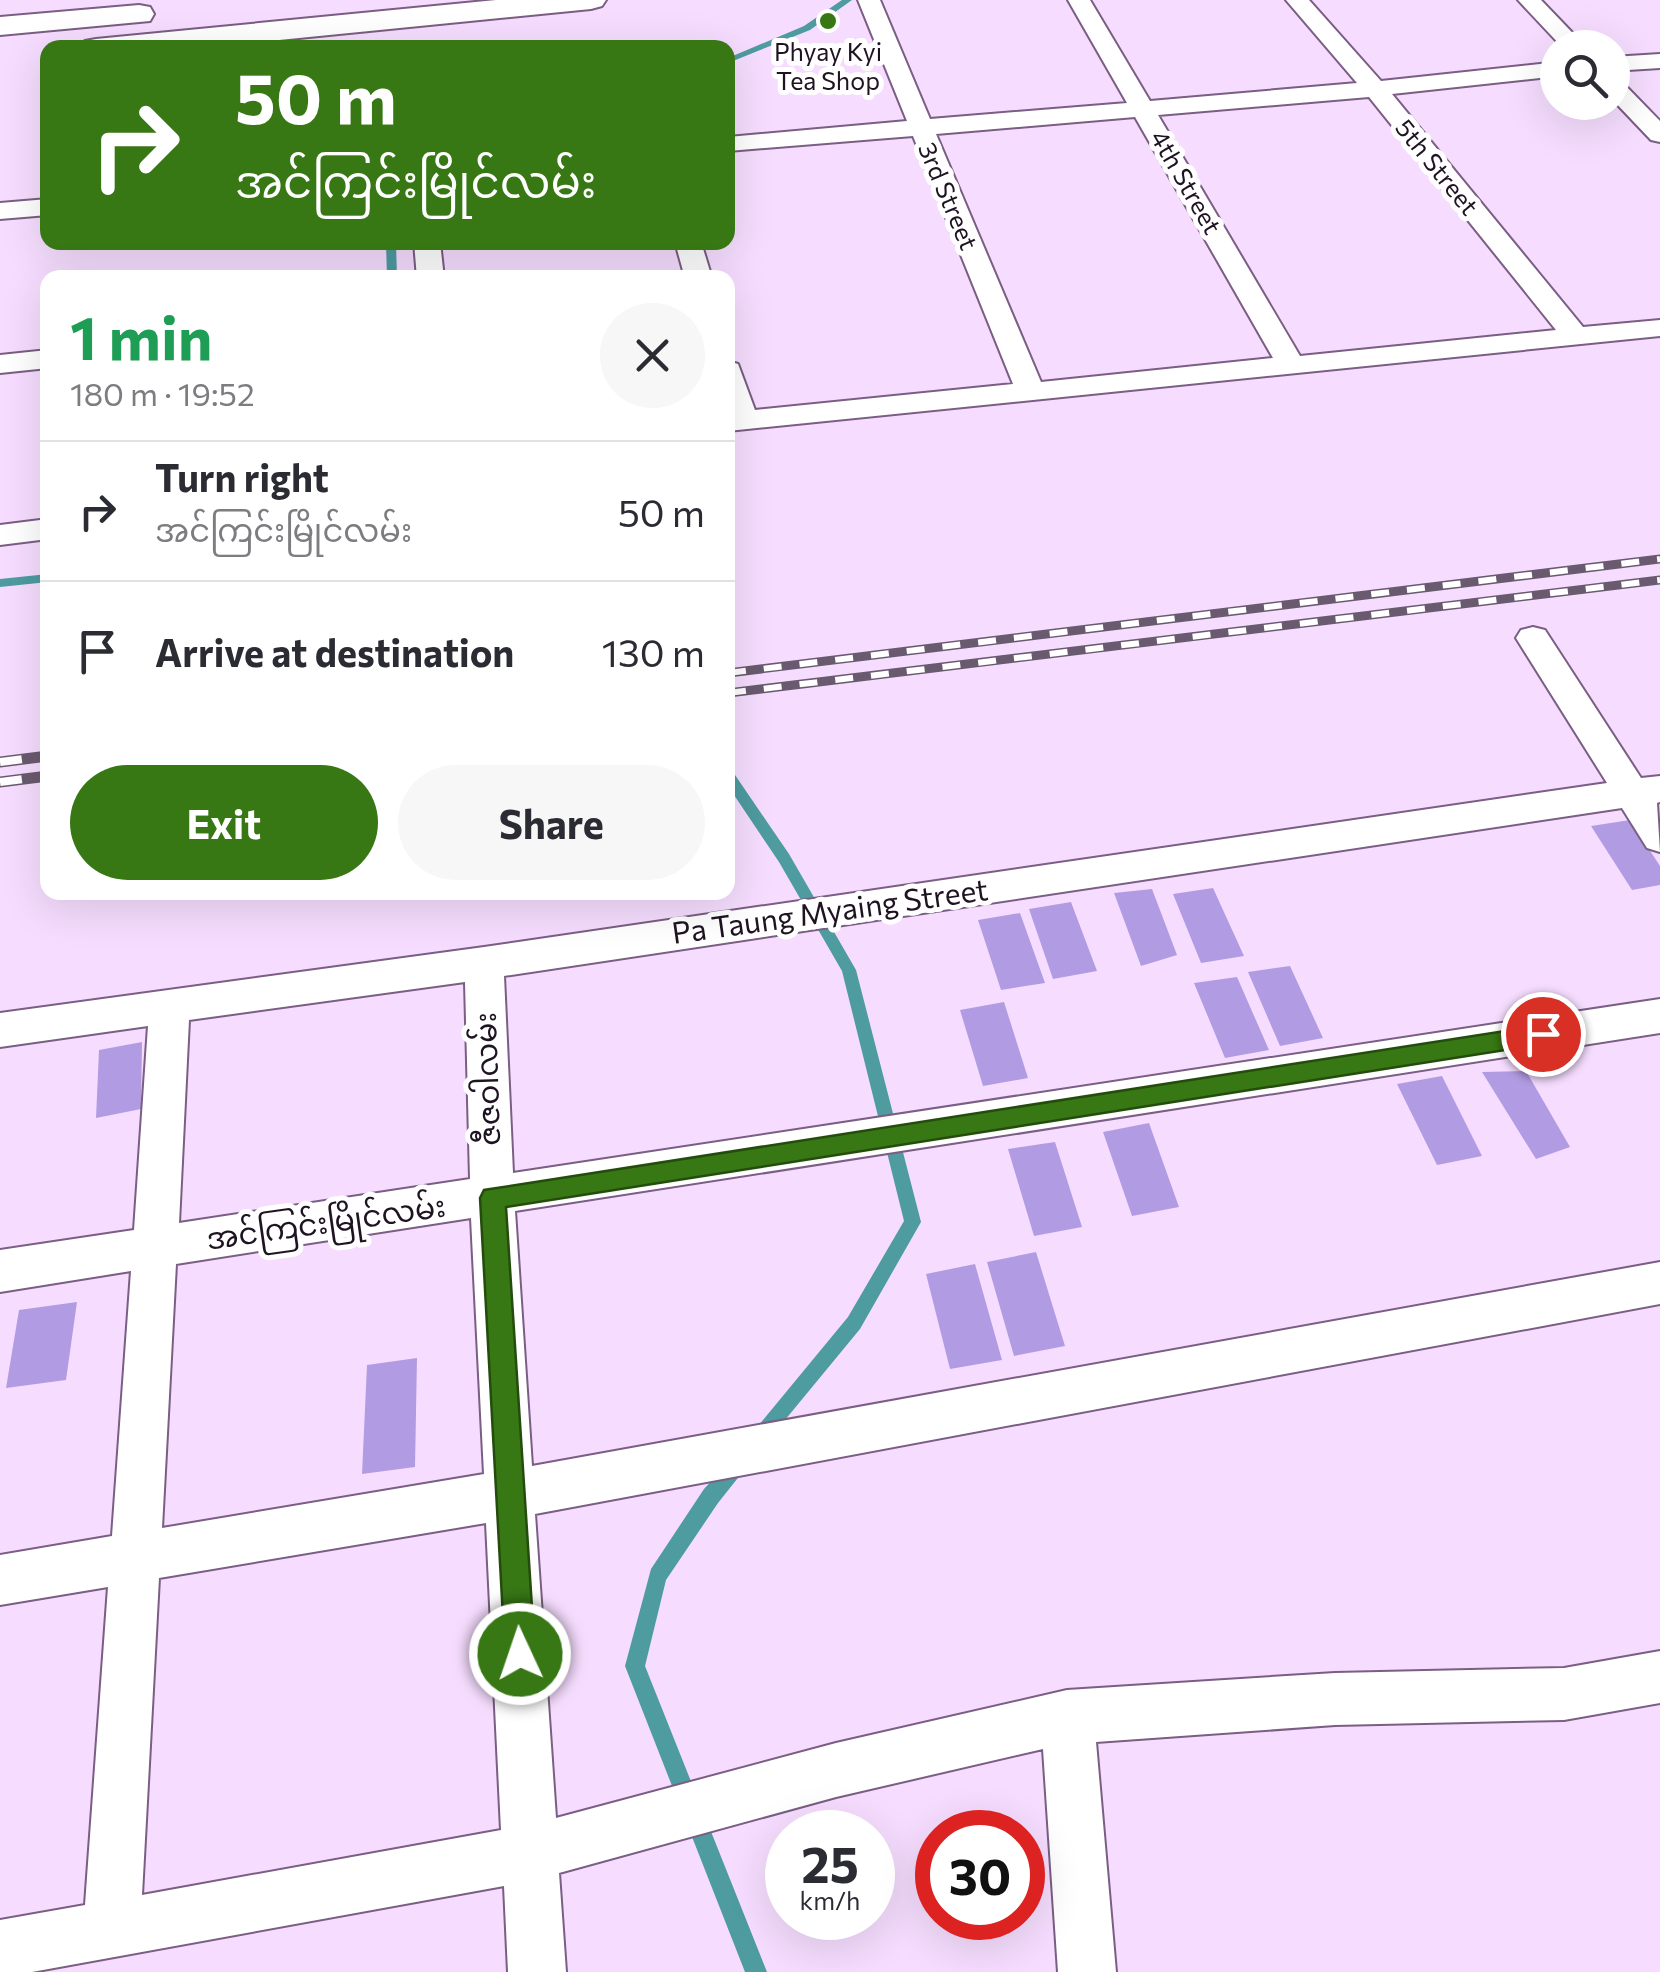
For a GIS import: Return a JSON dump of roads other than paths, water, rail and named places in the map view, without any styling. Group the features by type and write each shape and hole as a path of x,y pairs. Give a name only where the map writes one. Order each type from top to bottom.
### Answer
{"main road":[{"path":"0,26 282,0"},
{"path":"178,40 591,0"},
{"path":"0,56 40,53"}],"street":[{"name":"3rd Street","path":"869,0 1030,391"},
{"name":"4th Street","path":"1079,0 1291,364"},
{"name":"5th Street","path":"1297,0 1375,89 1575,336"},
{"path":"1529,0 1558,30"},
{"path":"1630,63 1660,61"},
{"path":"735,143 1145,110 1540,72"},
{"path":"1630,104 1660,135"},
{"path":"0,211 40,207"},
{"path":"735,421 1660,328"},
{"path":"0,364 40,360"},
{"path":"0,534 40,531"},
{"path":"1533,638 1646,790 1660,838"},
{"name":"Pa Taung Myaing Street","path":"0,1030 484,964 1646,790"},
{"name":"ဇီဇဝါလမ်း","path":"484,964 492,1198 537,1972"},
{"path":"112,1928 170,1007"},
{"name":"အင်ကြင်းမြိုင်လမ်း","path":"0,1271 1660,1016"},
{"path":"0,1580 512,1494 1660,1283"},
{"path":"0,1949 530,1853 836,1770 1067,1717 1335,1699 1564,1694 1660,1677"},
{"path":"1067,1717 1087,1972"}],"waterway":[{"path":"735,58 807,28 848,0"},
{"path":"391,250 392,270"},
{"path":"0,583 40,579"},
{"path":"735,786 784,858 849,970 913,1222 854,1323 760,1437"},
{"path":"739,1463 711,1496 658,1576 635,1666 756,1972"}],"railway":[{"path":"735,672 1660,559"},
{"path":"735,692 1660,580"},
{"path":"0,762 40,757"},
{"path":"0,782 40,777"}],"place":[{"name":"Phyay Kyi Tea Shop","path":"828,21"}]}
